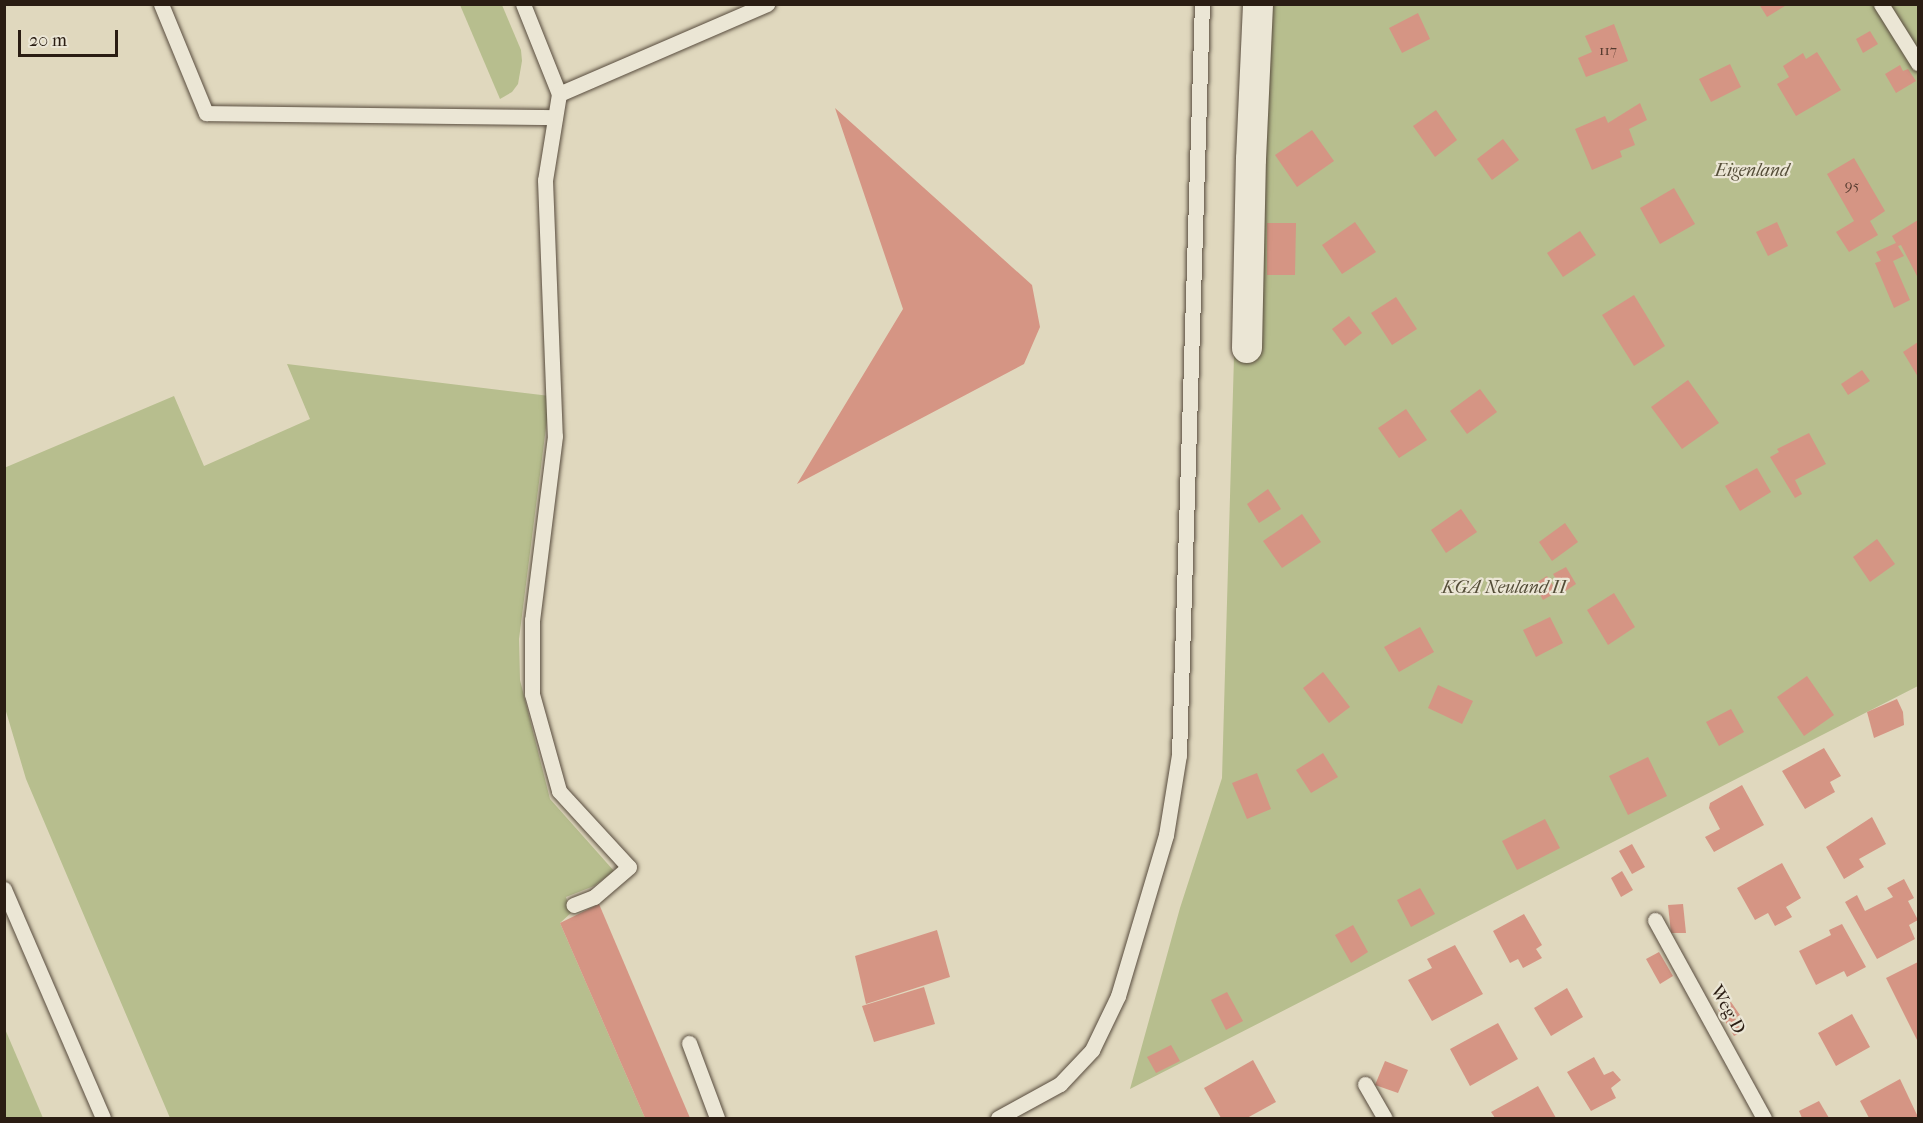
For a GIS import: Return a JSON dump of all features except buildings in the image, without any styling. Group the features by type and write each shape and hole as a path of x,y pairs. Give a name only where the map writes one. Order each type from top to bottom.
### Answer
{"street":[{"path":"1247,348 1251,159 1258,4"}],"lane":[{"path":"161,4 206,112 555,117"},
{"path":"524,4 559,94 545,180 555,435 532,620 531,694 559,791 629,867 594,897 573,905"},
{"path":"559,94 767,4"},
{"path":"998,1119 1059,1084 1092,1050 1118,996 1166,835 1179,755 1202,4"},
{"path":"1881,4 1918,63"},
{"path":"4,888 103,1119"},
{"name":"Weg D","path":"1655,920 1764,1119"},
{"path":"689,1043 717,1119"},
{"path":"1365,1084 1384,1119"}],"green space":[{"path":"460,5 502,5 521,50 522,61 518,84 512,92 500,99"},
{"name":"KGA Neuland II","path":"1244,5 1918,5 1918,686 1130,1089 1180,908 1222,778"},
{"path":"287,364 550,396 519,639 520,680 550,799 614,871 594,886 566,897 571,913 560,923 645,1118 170,1118 26,779 5,708 4,468 174,396 204,466 310,419"},
{"path":"5,1029 43,1118 5,1118"}],"park label":[{"name":"Eigenland","path":"1752,171"}]}
